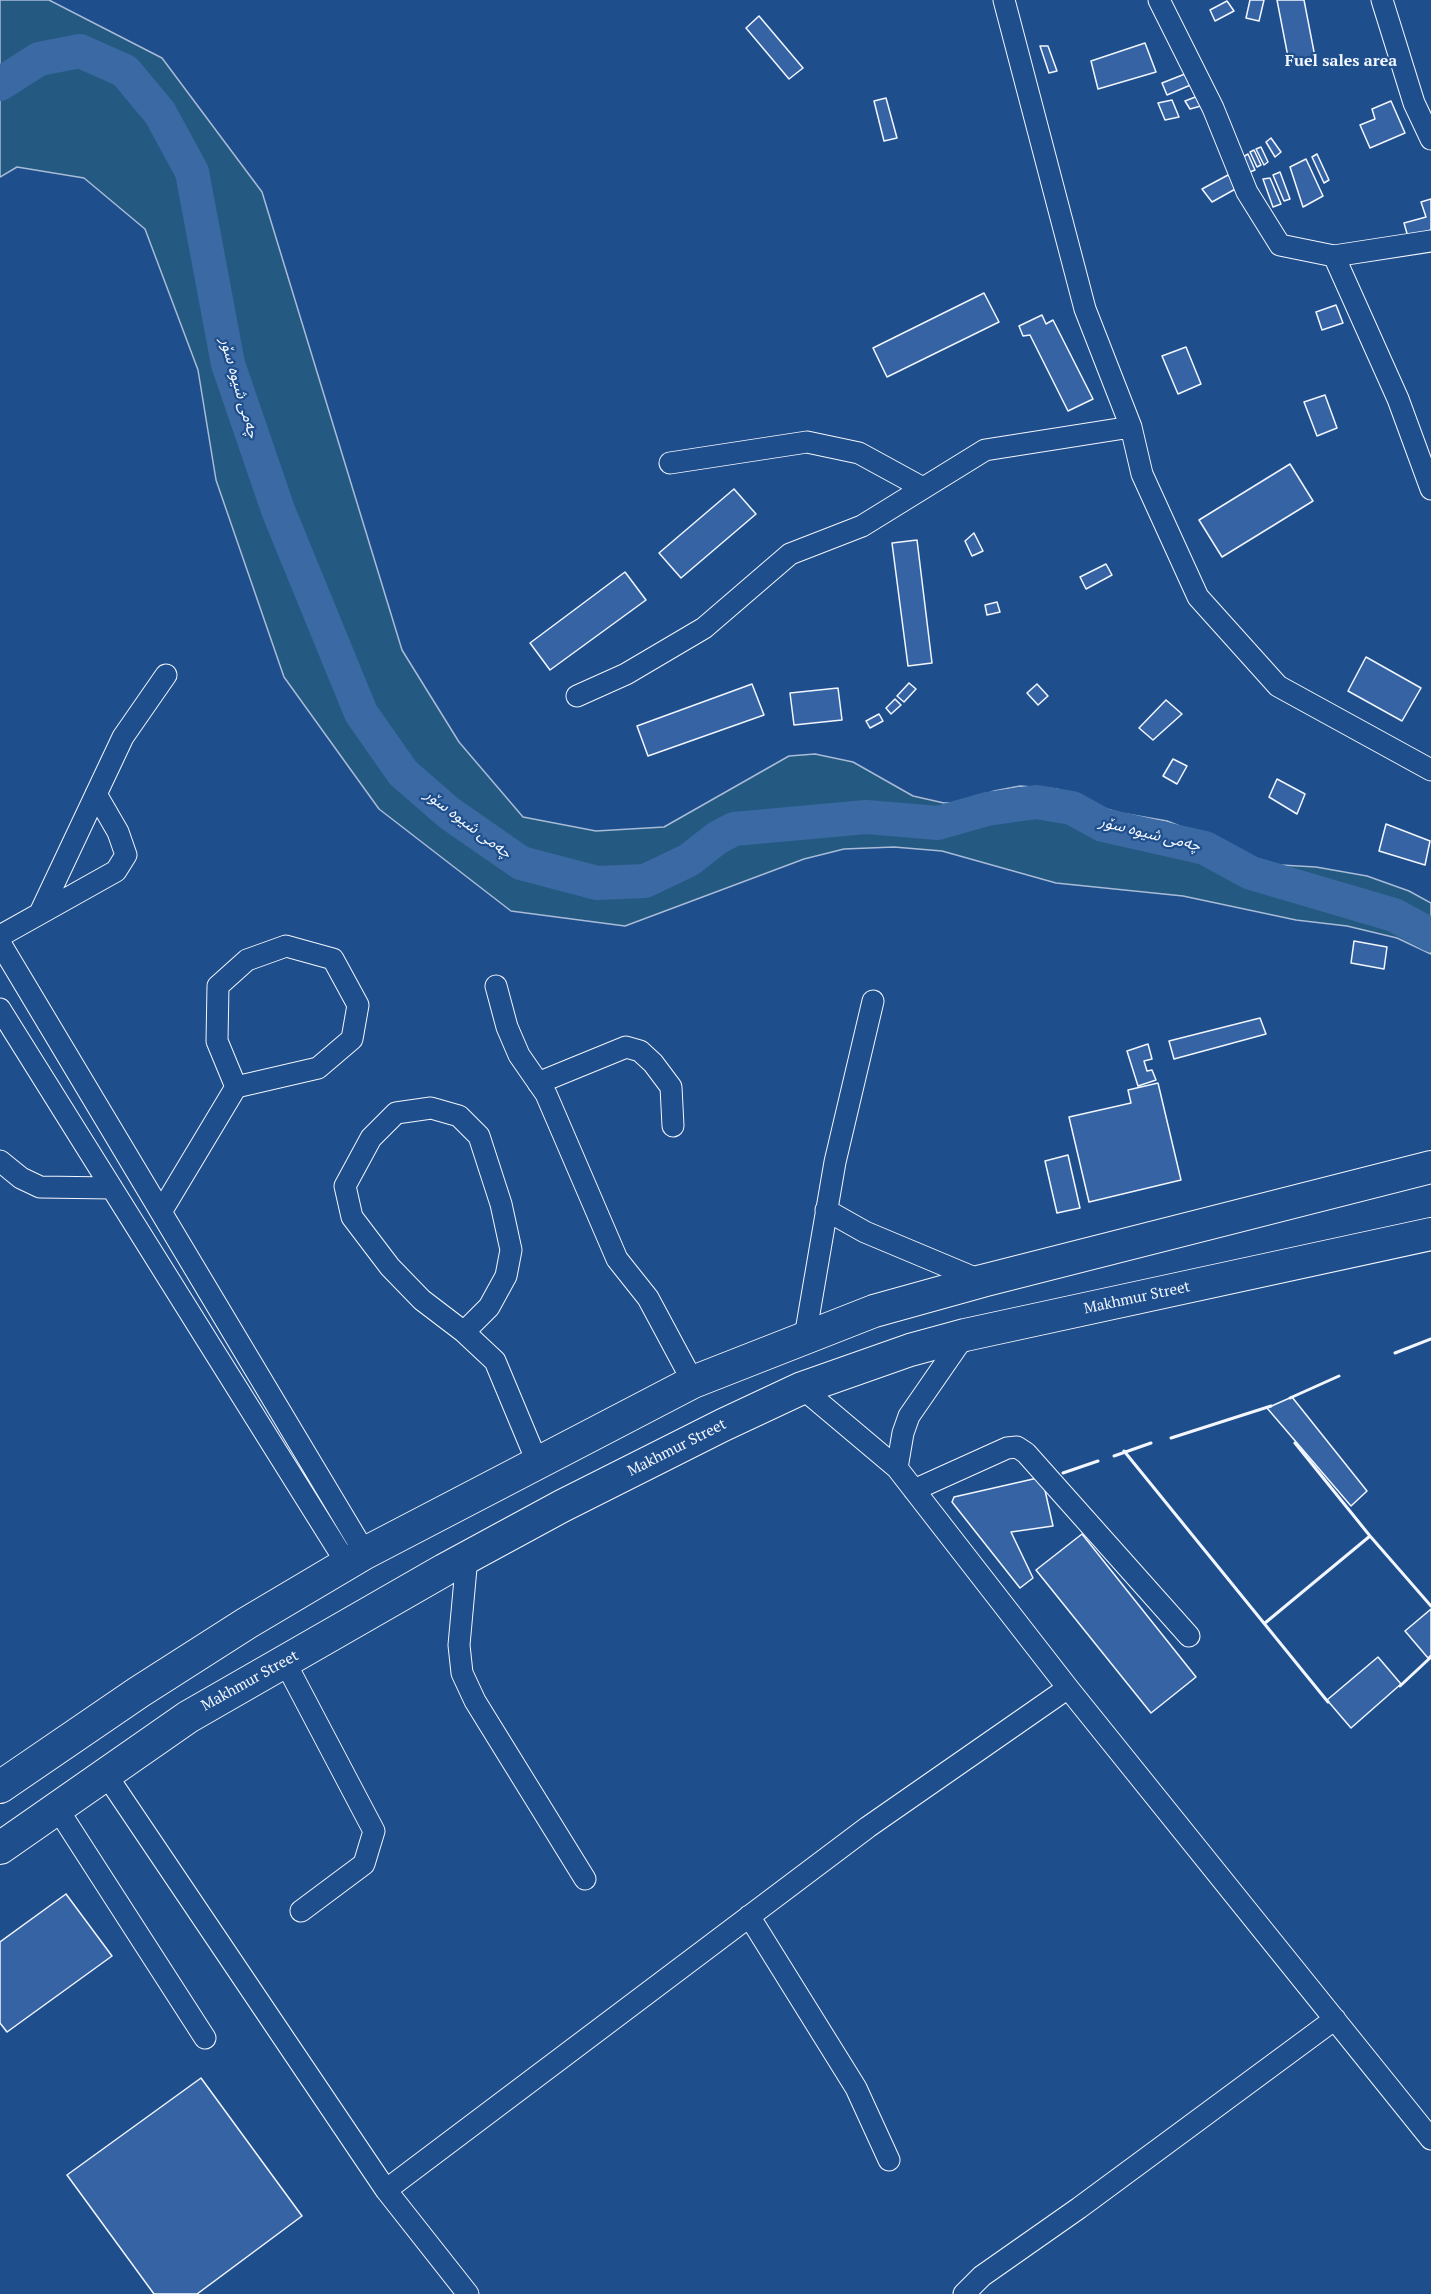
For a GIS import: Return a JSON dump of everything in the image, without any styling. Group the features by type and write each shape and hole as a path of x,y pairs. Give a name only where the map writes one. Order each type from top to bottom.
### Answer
{"highway":[{"path":"0,1787 33,1762 193,1657 356,1559 693,1382 874,1311 982,1281 1431,1167"},
{"name":"Makhmur Street","path":"0,1848 188,1717 467,1557 562,1506 733,1420 802,1389 910,1350 965,1335 1430,1236"},
{"path":"538,1464 562,1506"}],"street":[{"path":"1004,0 1085,309 1131,427 1142,474 1198,597 1278,687 1431,771"},
{"path":"1159,0 1213,108 1247,192 1280,245 1334,256 1431,241"},
{"path":"1382,0 1414,103 1431,140"},
{"path":"1334,256 1398,399 1431,489"},
{"path":"577,696 626,674 704,628 790,554 861,526 985,450 1131,427"},
{"path":"670,463 807,442 859,453 923,488"},
{"path":"40,913 123,737 166,675"},
{"path":"0,936 116,871 126,855 118,832 96,794"},
{"path":"0,943 161,1212 356,1559"},
{"path":"161,1212 236,1088 318,1068 351,1040 357,1005 333,959 286,946 247,960 218,986 218,1041 236,1088"},
{"path":"496,986 507,1027 519,1055 546,1095 617,1259 648,1298 693,1382"},
{"path":"804,1337 842,1128 873,1001"},
{"path":"0,1009 112,1188 356,1559"},
{"path":"538,1083 626,1047 640,1051 653,1063 671,1087 673,1126"},
{"path":"464,1332 489,1306 506,1276 511,1250 501,1204 479,1136 459,1116 431,1108 396,1113 370,1138 345,1186 352,1216 390,1267 422,1300 464,1332 495,1361 538,1464"},
{"path":"0,1161 21,1178 40,1187 112,1188"},
{"path":"826,1210 865,1232 982,1281"},
{"path":"897,1468 903,1433 909,1416 965,1335"},
{"path":"802,1389 897,1468 1068,1688 1431,2139"},
{"path":"914,1491 1007,1448 1017,1447 1026,1453 1189,1636"},
{"path":"467,1557 459,1646 462,1672 475,1701 585,1879"},
{"path":"285,1662 374,1831 364,1864 302,1911"},
{"path":"387,2190 868,1827 1068,1688"},
{"path":"0,1764 33,1762"},
{"path":"105,1773 387,2190 468,2294"},
{"path":"57,1808 205,2038"},
{"path":"749,1916 856,2088 889,2160"},
{"path":"964,2294 982,2276 1079,2208 1335,2019"}],"shaded area":[{"path":"0,0 49,0 162,58 262,192 402,650 459,742 523,817 596,831 664,827 789,756 815,754 853,762 913,796 944,803 967,802 994,791 1020,786 1057,789 1089,804 1121,813 1167,821 1248,856 1280,865 1316,867 1367,876 1409,891 1431,903 1431,954 1397,938 1347,926 1296,920 1183,896 1056,883 942,851 894,847 844,849 804,859 625,926 511,911 379,809 284,677 216,480 198,370 145,229 84,178 17,167 0,177"}],"building":[{"path":"1250,0 1264,0 1259,21 1246,18"},
{"path":"1277,0 1304,0 1315,57 1289,62"},
{"path":"1227,1 1234,11 1215,21 1210,10"},
{"path":"759,16 803,68 789,79 746,28"},
{"path":"1145,43 1156,72 1098,89 1091,61"},
{"path":"1040,46 1048,46 1057,71 1049,73"},
{"path":"1190,72 1193,84 1167,95 1162,83"},
{"path":"1198,96 1201,106 1190,109 1185,101"},
{"path":"886,98 897,138 884,141 874,101"},
{"path":"1172,100 1179,117 1165,120 1158,103"},
{"path":"1391,101 1405,133 1370,148 1360,125 1375,119 1372,109"},
{"path":"1271,138 1281,152 1275,157 1266,142"},
{"path":"1261,147 1268,162 1264,165 1256,149"},
{"path":"1254,150 1261,165 1257,167 1250,152"},
{"path":"1248,154 1255,170 1250,172 1243,157"},
{"path":"1317,154 1329,180 1324,183 1312,157"},
{"path":"1306,159 1323,196 1303,207 1290,167"},
{"path":"1280,172 1290,199 1284,201 1273,175"},
{"path":"1228,175 1239,187 1212,202 1202,189"},
{"path":"1270,178 1281,204 1273,207 1263,179"},
{"path":"1431,199 1431,230 1408,237 1404,223 1426,217 1421,202"},
{"path":"984,293 999,322 887,377 873,348"},
{"path":"1336,305 1343,323 1322,330 1316,312"},
{"path":"1042,315 1046,324 1053,320 1093,399 1068,411 1030,335 1023,336 1019,326"},
{"path":"1186,347 1201,384 1178,394 1162,356"},
{"path":"1325,395 1337,428 1317,436 1304,402"},
{"path":"1290,464 1313,501 1222,557 1199,520"},
{"path":"734,489 756,514 681,578 659,553"},
{"path":"974,533 983,551 972,556 965,541"},
{"path":"917,540 932,663 908,666 892,543"},
{"path":"1106,564 1112,575 1086,589 1080,577"},
{"path":"625,572 646,600 550,670 530,643"},
{"path":"997,602 1000,612 987,615 985,605"},
{"path":"1366,657 1421,688 1402,721 1348,691"},
{"path":"909,683 916,689 904,702 897,696"},
{"path":"752,684 764,715 648,756 637,726"},
{"path":"1037,684 1048,696 1038,705 1027,693"},
{"path":"838,688 842,720 794,725 790,693"},
{"path":"895,699 901,705 891,714 886,708"},
{"path":"1166,700 1182,714 1153,740 1139,728"},
{"path":"879,714 883,721 870,728 866,721"},
{"path":"1173,759 1187,766 1177,784 1163,776"},
{"path":"1277,779 1305,794 1297,814 1269,797"},
{"path":"1386,824 1430,841 1425,865 1379,851"},
{"path":"1354,941 1387,947 1384,969 1351,963"},
{"path":"1260,1018 1266,1034 1174,1059 1169,1041"},
{"path":"1148,1044 1152,1059 1144,1061 1147,1071 1152,1070 1156,1080 1138,1086 1127,1051"},
{"path":"1158,1083 1181,1180 1089,1202 1069,1117 1131,1103 1128,1090"},
{"path":"1068,1155 1080,1208 1057,1213 1045,1161"},
{"path":"1292,1397 1367,1491 1351,1506 1267,1408"},
{"path":"1042,1477 1053,1526 1011,1532 1033,1578 1020,1588 952,1502 954,1497"},
{"path":"1082,1534 1196,1677 1151,1713 1036,1570"},
{"path":"1431,1609 1431,1655 1428,1658 1405,1631"},
{"path":"1378,1657 1401,1684 1351,1728 1327,1700"},
{"path":"66,1894 112,1956 7,2032 0,2023 0,1942"},
{"path":"201,2078 302,2216 197,2294 154,2294 67,2175"}],"waterway":[{"name":"چەمی شیوە سۆر","path":"0,84 39,59 80,51 125,71 160,113 192,172 228,364 278,510 361,713 403,773 449,813 521,863 597,883 645,881 689,860 717,838 734,829 866,817 938,823 987,809 1036,802 1072,808 1103,825 1205,848 1251,873 1394,915 1431,935"}],"wall":[{"path":"1395,1353 1431,1339"},
{"path":"1290,1398 1339,1376"},
{"path":"1171,1438 1271,1406"},
{"path":"1114,1456 1151,1443"},
{"path":"1295,1443 1370,1536 1431,1606"},
{"path":"1124,1451 1328,1702"},
{"path":"1063,1473 1098,1461"},
{"path":"1265,1623 1370,1536"},
{"path":"1400,1686 1431,1657"}],"district":[{"name":"Fuel sales area","path":"1341,61"}]}
